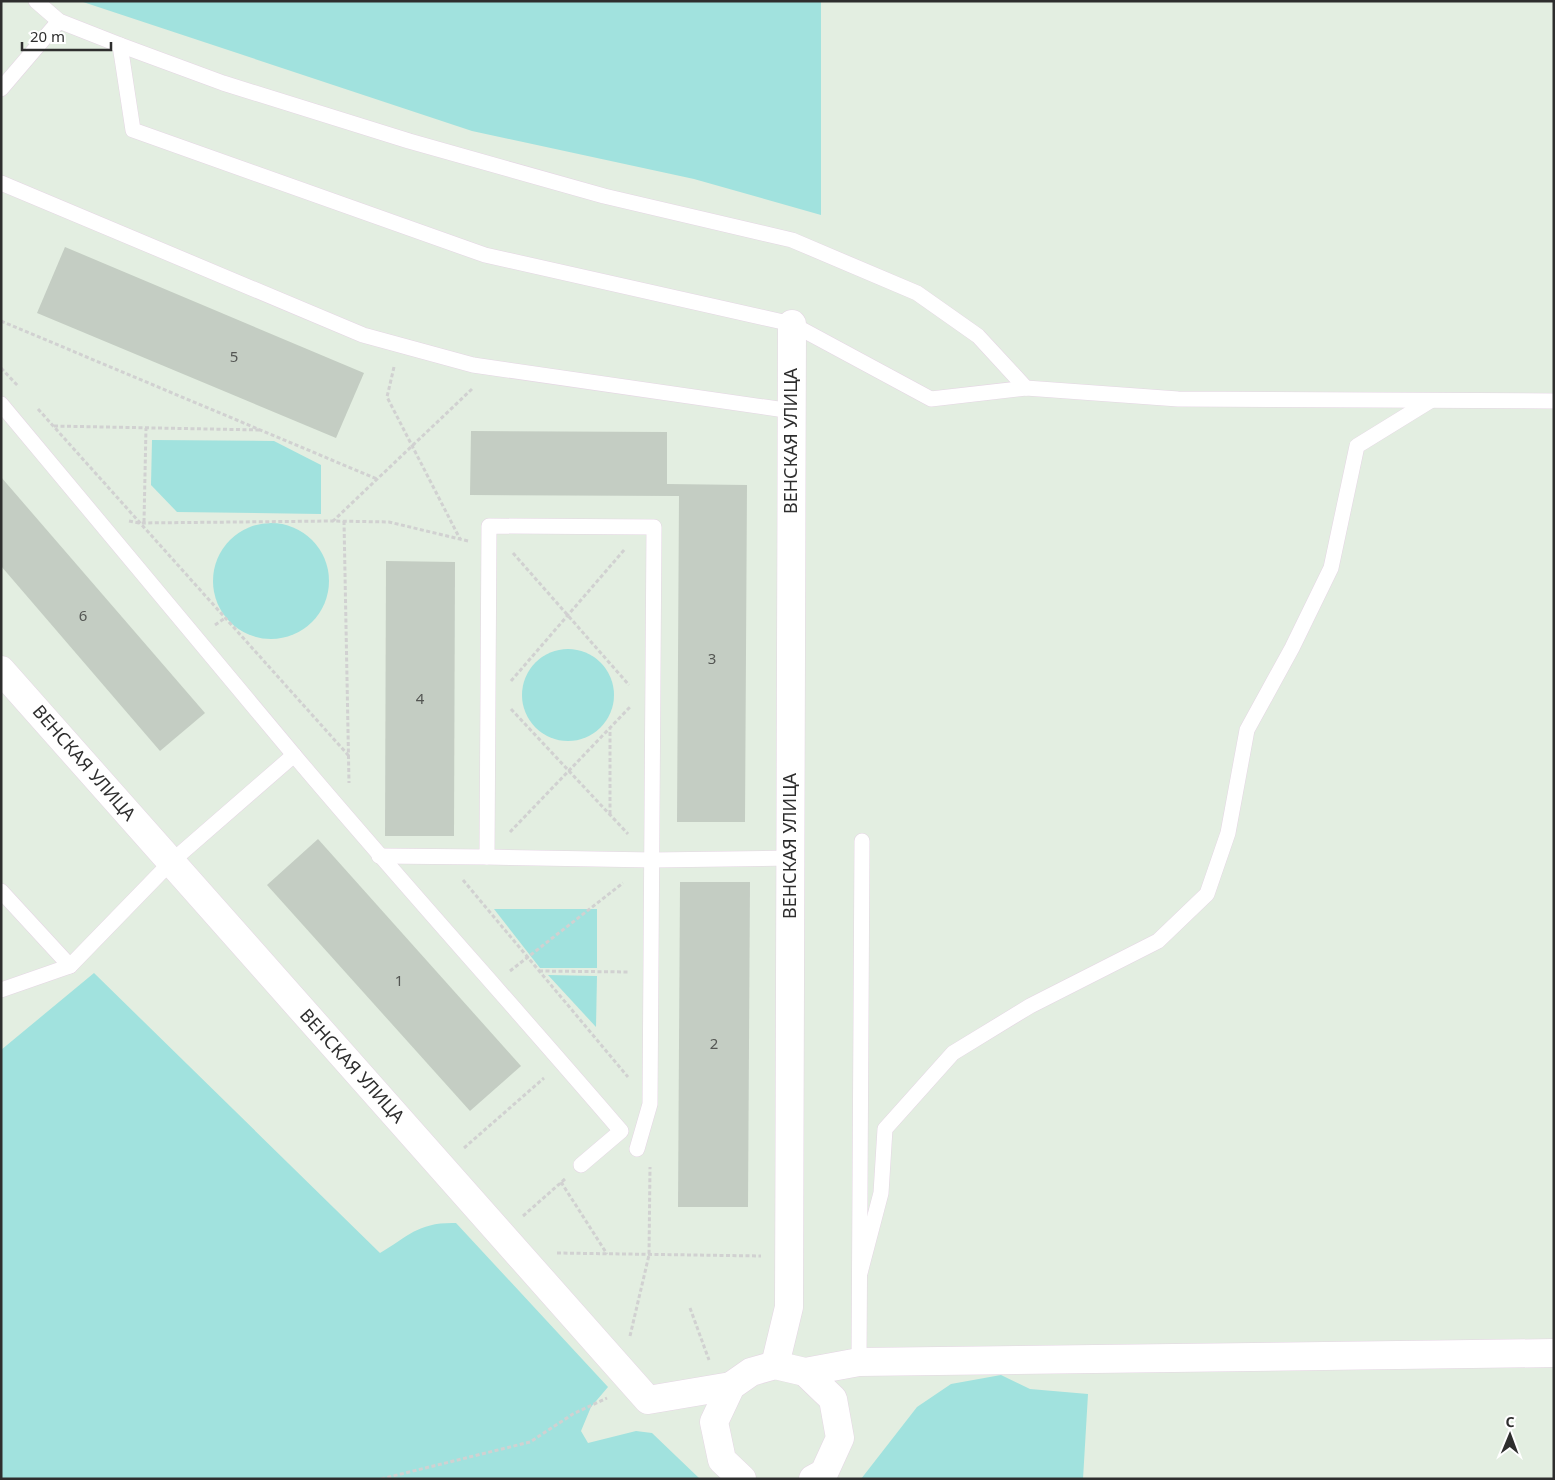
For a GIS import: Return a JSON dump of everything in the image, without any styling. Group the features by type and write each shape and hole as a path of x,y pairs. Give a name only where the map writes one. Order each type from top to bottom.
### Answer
{"street":[{"name":"ВЕНСКАЯ УЛИЦА","path":"775,1366 789,1307 792,324"},
{"name":"ВЕНСКАЯ УЛИЦА","path":"1,670 648,1400 722,1377"},
{"path":"742,1479 722,1460 714,1422 722,1377 775,1366 805,1372 859,1362 1554,1353"},
{"path":"805,1372 833,1399 840,1438 824,1473 813,1479"}],"lane":[{"path":"36,1 59,20 120,46 223,83 409,141 604,196 792,240 917,293 978,336 1026,388"},
{"path":"1,89 59,20"},
{"path":"120,46 133,130 484,255 792,324 931,399 1026,388 1178,399 1554,401"},
{"path":"1,183 363,335 473,365 792,411"},
{"path":"860,1274 881,1193 885,1129 953,1053 1030,1006 1158,941 1207,894 1228,833 1247,730 1292,648 1331,568 1357,446 1430,401"},
{"path":"1,404 379,856 637,1149 650,1104 654,527 489,526 493,690 487,857"},
{"path":"1,990 70,966 171,862 294,755"},
{"path":"859,1362 862,841"},
{"path":"379,856 653,860 790,858"},
{"path":"1,891 70,966"},
{"path":"581,1165 621,1130"}],"path":[{"path":"1,321 377,479"},
{"path":"395,364 387,397 460,539"},
{"path":"1,368 21,390"},
{"path":"333,521 472,388"},
{"path":"34,404 349,756"},
{"path":"53,426 262,430"},
{"path":"142,523 146,428"},
{"path":"95,516 142,523 389,522 489,546"},
{"path":"344,521 350,821"},
{"path":"489,526 639,697"},
{"path":"493,984 653,860 493,690 568,615 644,527"},
{"path":"487,857 653,682"},
{"path":"610,728 610,814"},
{"path":"442,856 650,1104"},
{"path":"539,971 652,972"},
{"path":"460,1152 545,1078"},
{"path":"381,1479 530,1442 628,1378 649,1255 650,1160"},
{"path":"509,1243 561,1182 581,1165"},
{"path":"561,1182 607,1254"},
{"path":"509,1243 607,1254 767,1256"},
{"path":"690,1308 722,1377"}],"shaded area":[{"path":"80,1 821,1 821,215 694,179 472,131"},
{"path":"152,440 274,441 321,465 321,514 177,512 151,485"},
{"path":"271,523 293,528 312,540 324,559 329,581 324,603 312,622 293,634 271,639 249,634 230,622 218,603 213,581 218,559 230,540 249,528"},
{"path":"568,649 586,652 601,662 611,677 614,695 611,713 601,728 586,738 568,741 550,738 535,728 525,713 522,695 525,677 535,662 550,652"},
{"path":"494,909 597,909 597,968 540,968"},
{"path":"94,973 380,1253 415,1231 432,1225 456,1223 608,1387 591,1407 581,1431 588,1443 636,1431 652,1433 700,1479 1,1479 1,1050"},
{"path":"548,975 597,976 596,1027"},
{"path":"1001,1375 1030,1389 1088,1394 1083,1479 861,1479 917,1407 951,1384"}],"building":[{"path":"65,247 364,373 336,438 37,313"},
{"path":"471,431 667,432 667,484 747,485 745,822 677,822 679,496 470,495"},
{"path":"1,477 205,713 160,751 1,566"},
{"path":"386,561 455,562 454,836 385,836"},
{"path":"318,839 521,1066 470,1111 267,885"},
{"path":"680,882 750,882 748,1207 678,1207"}]}
